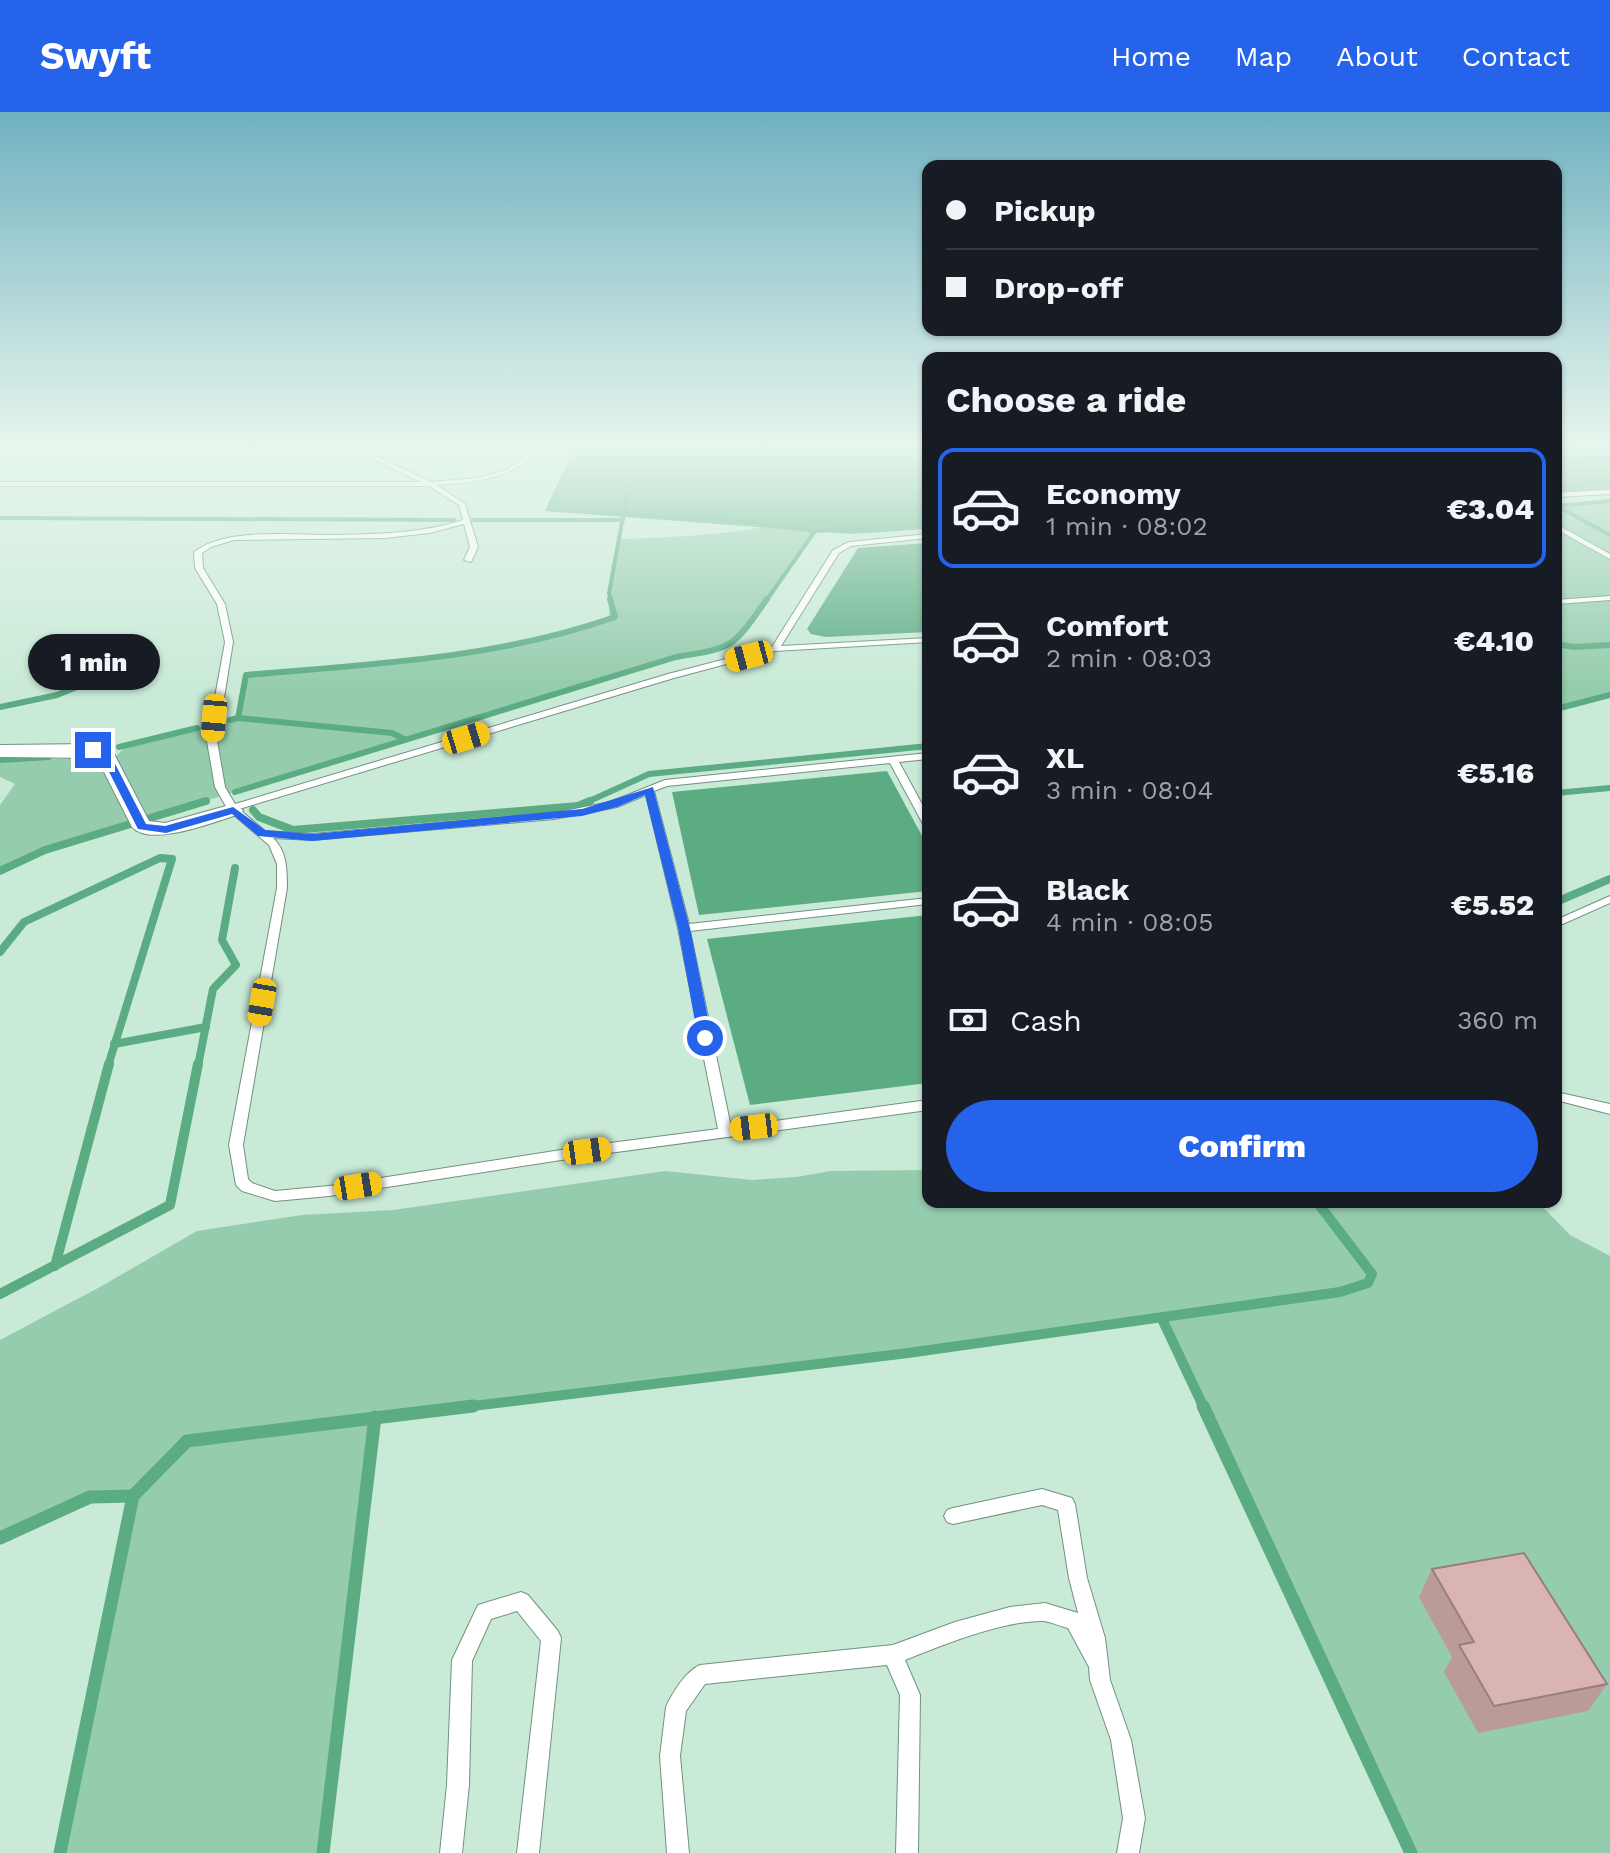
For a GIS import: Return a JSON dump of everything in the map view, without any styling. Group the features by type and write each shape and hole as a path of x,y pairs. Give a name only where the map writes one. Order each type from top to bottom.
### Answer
{"street":[{"path":"0,751 93,750 105,754 142,827 166,829 232,809"}],"lane":[{"path":"452,526 393,533 231,540 206,546 198,552 199,568 221,604 229,642 212,741 220,787 232,809 274,844 282,864 282,888 236,1145 241,1181 247,1187 275,1196 329,1191 725,1131 922,1106"},
{"path":"468,526 474,547 468,560"},
{"path":"1562,529 1610,557"},
{"path":"775,649 836,552 849,544 922,537"},
{"path":"1562,602 1610,598"},
{"path":"232,809 671,676 775,649 922,640"},
{"path":"262,834 312,837 554,816 613,805 665,783 701,777 922,757"},
{"path":"893,760 922,813"},
{"path":"649,789 684,928 725,1131"},
{"path":"1562,921 1610,899"},
{"path":"684,928 922,902"},
{"path":"1562,1097 1610,1109"},
{"path":"953,1516 1042,1497 1066,1504 1078,1578 1095,1638 1100,1680 1121,1740 1134,1818 1128,1853"},
{"path":"451,1853 458,1785 462,1660 485,1612 521,1601 551,1638 528,1853"},
{"path":"678,1853 670,1756 676,1707 700,1675 893,1655 955,1631 1010,1616 1045,1612 1074,1621 1098,1665"},
{"path":"893,1655 910,1695 907,1853"}],"shaded area":[{"path":"748,526 922,526 922,529 851,534"},
{"path":"769,526 896,526 815,532 743,633 724,650 676,657 45,850 0,871 0,805 15,784 0,777 0,762 116,756 130,743 238,718 246,675 431,659 525,644 569,633 609,618 609,593 619,539"},
{"path":"1562,526 1610,526 1610,695 1562,707"},
{"path":"922,543 922,632 826,637 811,634 807,629 858,548"},
{"path":"887,771 922,836 922,892 699,915 672,792"},
{"path":"922,916 922,1084 750,1105 707,939"},
{"path":"922,1170 922,1208 1544,1208 1570,1235 1610,1256 1610,1853 1411,1853 1163,1321 796,1370 375,1417 323,1853 60,1853 132,1496 90,1497 0,1538 0,1340 197,1231 302,1215 393,1210 665,1171 752,1180 831,1171"}],"building":[{"path":"1524,1553 1607,1684 1494,1706 1459,1645 1474,1642 1432,1569"}],"waterway":[{"path":"611,601 609,593 621,526"},
{"path":"780,526 815,531"},
{"path":"815,531 892,526"},
{"path":"1594,526 1610,535"},
{"path":"766,601 815,531"},
{"path":"238,718 246,675 433,658 525,642 615,617 610,599"},
{"path":"235,792 676,657 722,647 739,636 767,599"},
{"path":"1562,645 1610,645"},
{"path":"0,707 57,695 84,684"},
{"path":"1562,707 1610,695"},
{"path":"230,720 238,718"},
{"path":"238,718 392,733 404,739"},
{"path":"119,747 197,728"},
{"path":"585,803 649,774 922,747"},
{"path":"0,760 49,757"},
{"path":"1562,792 1610,788"},
{"path":"0,871 45,850 206,801 201,803"},
{"path":"253,810 259,817 293,830 578,806 590,801"},
{"path":"0,952 24,922 160,858 172,859 115,1044"},
{"path":"206,1027 213,989 236,965 222,940 235,868"},
{"path":"1562,899 1610,879"},
{"path":"115,1044 206,1027"},
{"path":"198,1066 206,1027"},
{"path":"108,1066 115,1044"},
{"path":"55,1265 109,1064"},
{"path":"55,1265 170,1205 198,1064"},
{"path":"456,1408 908,1353 1340,1292 1368,1283 1372,1274 1322,1208"},
{"path":"0,1294 55,1265"},
{"path":"1163,1321 1204,1408"},
{"path":"375,1418 473,1406"},
{"path":"1203,1406 1411,1853"},
{"path":"133,1496 187,1441 375,1418"},
{"path":"323,1853 375,1418"},
{"path":"0,1538 90,1497 133,1496"},
{"path":"60,1853 133,1496"}],"route":[{"path":"93,750 105,754 142,827 166,829 233,810 262,834 312,837 582,813 613,805 649,789 684,928 705,1038"}]}
